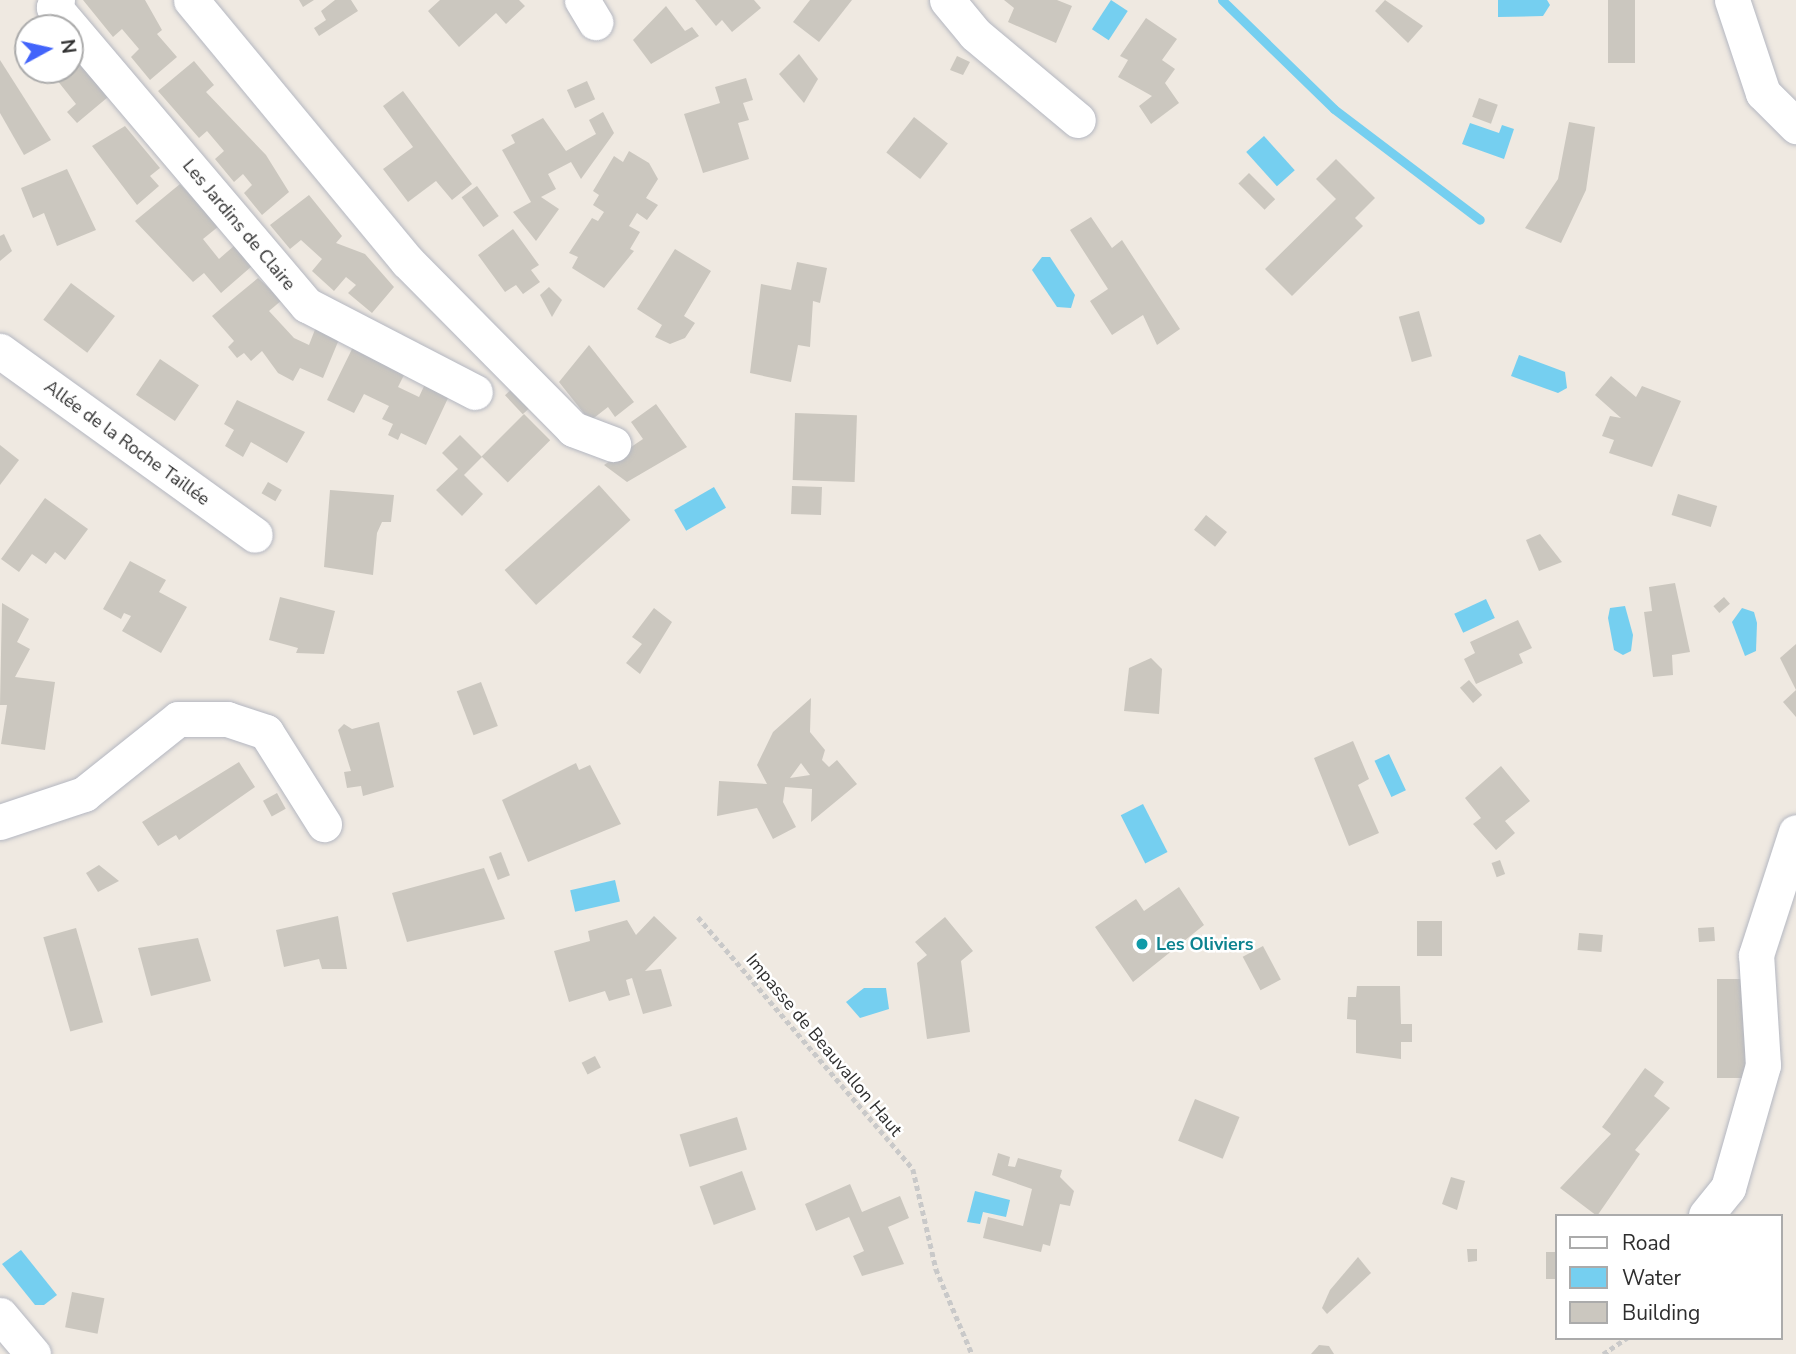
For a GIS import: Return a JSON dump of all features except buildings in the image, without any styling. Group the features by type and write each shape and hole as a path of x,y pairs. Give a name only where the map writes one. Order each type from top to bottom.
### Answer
{"street":[{"name":"Les Jardins de Claire","path":"57,0 54,7 307,305 475,393"},
{"path":"191,0 407,261 573,429 613,444"},
{"path":"947,0 975,34 1078,120"},
{"path":"1732,0 1763,93 1796,126"},
{"name":"Allée de la Roche Taillée","path":"0,351 255,536"},
{"path":"0,822 84,794 178,719 202,719 266,732 324,824"},
{"path":"1707,1214 1728,1188 1763,1065 1756,955 1796,831"},
{"path":"0,1315 33,1354"}],"path":[{"name":"Impasse de Beauvallon Haut","path":"698,917 913,1169 936,1269 972,1354"},
{"path":"1603,1354 1624,1340"}],"water":[{"path":"1111,0 1128,11 1109,40 1092,29"},
{"path":"1498,0 1547,0 1550,5 1543,16 1498,17"},
{"path":"1470,123 1499,133 1502,125 1514,129 1504,159 1462,144"},
{"path":"1264,136 1295,170 1277,186 1246,152"},
{"path":"1042,257 1050,257 1075,295 1071,308 1057,307 1032,270"},
{"path":"1519,355 1565,372 1567,388 1558,393 1511,376"},
{"path":"714,487 726,508 686,531 674,510"},
{"path":"1486,599 1495,618 1463,633 1454,614"},
{"path":"1625,606 1633,635 1631,651 1623,655 1614,650 1608,618 1610,608"},
{"path":"1742,608 1754,612 1757,623 1756,651 1745,656 1732,622"},
{"path":"1389,754 1406,790 1391,797 1374,761"},
{"path":"1143,804 1168,852 1145,863 1121,815"},
{"path":"615,880 620,901 575,912 570,890"},
{"path":"864,988 886,988 889,1009 860,1018 846,1002"},
{"path":"975,1191 1010,1200 1006,1217 983,1212 980,1224 967,1222"},
{"path":"21,1250 57,1295 44,1305 35,1305 2,1264"}],"waterway":[{"path":"1222,0 1334,109 1480,220"}],"place":[{"name":"Les Oliviers","path":"1142,944"}]}
